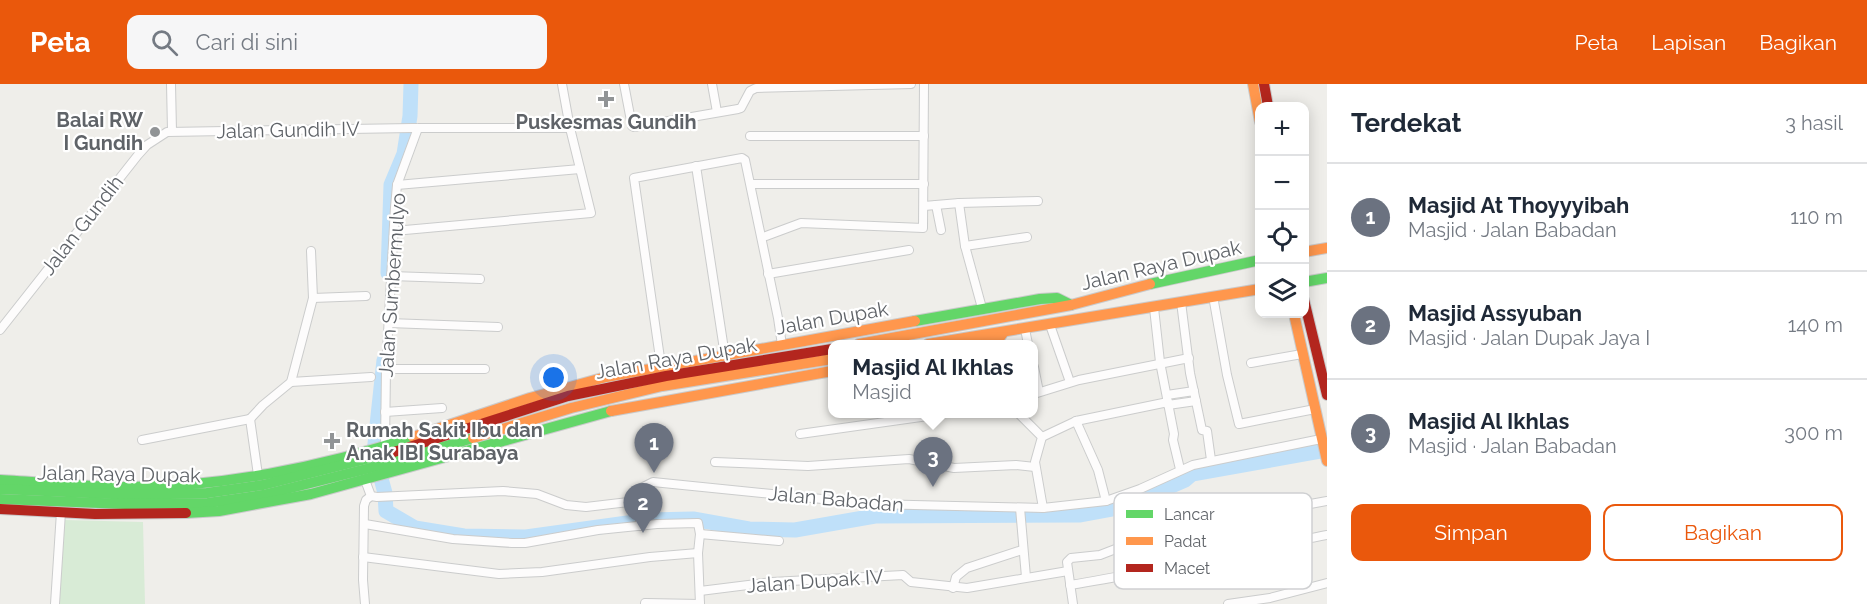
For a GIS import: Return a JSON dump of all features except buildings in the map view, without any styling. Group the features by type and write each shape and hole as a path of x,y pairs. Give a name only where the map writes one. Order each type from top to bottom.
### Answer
{"main road":[{"path":"1253,84 1256,102"},
{"path":"1264,84 1267,102"},
{"path":"1309,251 1327,248"},
{"name":"Jalan Raya Dupak","path":"886,340 1071,305 1134,288 1255,261"},
{"path":"1309,281 1327,278"},
{"name":"Jalan Raya Dupak","path":"960,340 1255,290"},
{"name":"Jalan Dupak","path":"149,490 299,468 377,462 550,392 662,365 725,356 982,308 1049,298 1064,299 1071,305"},
{"path":"1309,317 1327,395"},
{"path":"1295,318 1324,450"},
{"path":"998,340 1004,333"},
{"name":"Jalan Raya Dupak","path":"377,462 568,396 666,376 828,350"},
{"name":"Jalan Raya Dupak","path":"0,499 125,504 208,503 263,495 571,408 662,386 828,360"},
{"name":"Jalan Dupak","path":"0,509 168,514 219,511 377,462 624,407 828,371"},
{"path":"688,382 690,395"},
{"path":"0,480 13,485"},
{"name":"Jalan Raya Dupak","path":"0,489 13,485 99,495 149,490 207,493 283,490"}],"street":[{"path":"171,84 172,131"},
{"path":"394,231 591,213 570,128 562,84"},
{"path":"624,84 634,127 738,109 741,108 750,91 756,88 911,84"},
{"path":"712,84 717,112"},
{"path":"766,237 801,223 922,228 924,84"},
{"name":"Jalan Sumbermulyo","path":"377,462 385,412 397,185 411,128"},
{"name":"Jalan Gundih IV","path":"172,131 570,128"},
{"name":"Jalan Gundih","path":"0,330 138,155 162,134 172,131"},
{"path":"750,136 924,136"},
{"path":"662,365 634,178 696,166 744,159 782,345"},
{"path":"696,166 725,356"},
{"path":"397,185 580,169"},
{"path":"753,184 924,184"},
{"path":"924,206 1038,201"},
{"path":"959,203 965,246 982,308"},
{"path":"936,205 941,230"},
{"path":"965,246 1027,237"},
{"path":"768,274 909,250"},
{"path":"291,382 313,298 311,251"},
{"path":"391,276 480,279"},
{"path":"313,298 366,296"},
{"path":"1214,296 1227,375 1239,424 1314,409"},
{"path":"1182,302 1194,391 1202,430 1207,431 1211,459"},
{"path":"1154,308 1160,362 1180,469"},
{"path":"389,323 498,327"},
{"path":"1050,325 1070,382"},
{"path":"1025,329 1027,340"},
{"path":"1251,363 1302,354"},
{"path":"1038,392 1070,382 1160,362 1189,358"},
{"path":"386,369 485,369"},
{"path":"142,440 250,419 291,382 370,377"},
{"path":"1043,508 1035,467 1042,437 1076,421 1168,401 1194,391"},
{"path":"1168,401 1196,401"},
{"path":"385,412 442,408"},
{"path":"800,434 914,418"},
{"path":"1023,418 1042,437"},
{"path":"250,419 258,475"},
{"path":"1076,421 1098,470 1106,501"},
{"name":"Jalan Babadan","path":"1129,493 1180,469 1211,459 1324,450"},
{"path":"715,462 808,466 909,459 954,468 1016,465 1035,467"},
{"path":"374,497 377,462"},
{"name":"Jalan Babadan","path":"637,501 643,487 653,482 872,504 1020,509 1106,501 1114,498"},
{"path":"365,604 364,505 374,497 393,498 503,491 537,494 566,505 586,507 637,501 640,521"},
{"path":"1312,504 1327,501"},
{"path":"1020,509 1026,577"},
{"path":"54,604 61,512"},
{"path":"365,524 453,539 525,543 640,521 698,523 700,604 645,603"},
{"path":"700,534 779,541"},
{"path":"1312,538 1327,535"},
{"path":"953,588 956,577 968,568 1022,550"},
{"path":"1073,604 1068,560 1100,555 1114,550"},
{"path":"363,557 500,574 542,572 650,557 698,553"},
{"name":"Jalan Dupak IV","path":"700,591 772,582 899,575 906,576 910,582 966,588 1068,571"},
{"path":"1070,585 1114,578"},
{"path":"1312,588 1327,583"},
{"path":"1228,604 1270,601 1308,589"}],"green space":[{"path":"64,520 143,522 145,604 58,604"}],"waterway":[{"path":"388,273 391,185 404,154 410,116 411,84"},
{"path":"384,360 374,453 385,493 386,511 415,528 464,536 526,537 649,520 693,519 749,529 795,530 875,516 1079,515 1114,509"},
{"path":"1155,493 1185,480 1192,474 1327,450"}],"traffic: fast":[{"path":"1150,284 1255,261"},
{"path":"1309,281 1327,278"},
{"path":"915,321 1040,299 1057,298 1071,305"},
{"path":"186,513 219,511 311,494 611,411"},
{"path":"0,480 108,487 195,484 270,474 343,458 413,437"},
{"path":"0,499 125,504 208,503 263,495 382,465 473,438"},
{"path":"0,489 134,495 207,493 263,485 394,452"}],"traffic: slow":[{"path":"1253,84 1256,102"},
{"path":"1309,251 1327,248"},
{"path":"881,340 1071,305 1150,284"},
{"path":"952,340 1255,290"},
{"path":"1295,318 1327,461"},
{"path":"413,437 530,398 606,377 915,321"},
{"path":"998,340 1003,333"},
{"path":"473,438 571,408 662,386 828,360"},
{"path":"611,411 828,372"}],"traffic: jam":[{"path":"1264,84 1267,102"},
{"path":"1308,318 1327,395"},
{"path":"394,452 568,396 666,376 828,350"},
{"path":"0,509 95,514 186,513"}],"place":[{"name":"Puskesmas Gundih","path":"606,99"},
{"name":"Balai RW I Gundih","path":"155,132"},
{"name":"Rumah Sakit Ibu dan Anak IBI Surabaya","path":"332,441"},
{"name":"Masjid At Thoyyyibah","path":"654,473"},
{"name":"Masjid Al Ikhlas","path":"933,487"},
{"name":"Masjid Assyuban","path":"643,533"}]}
